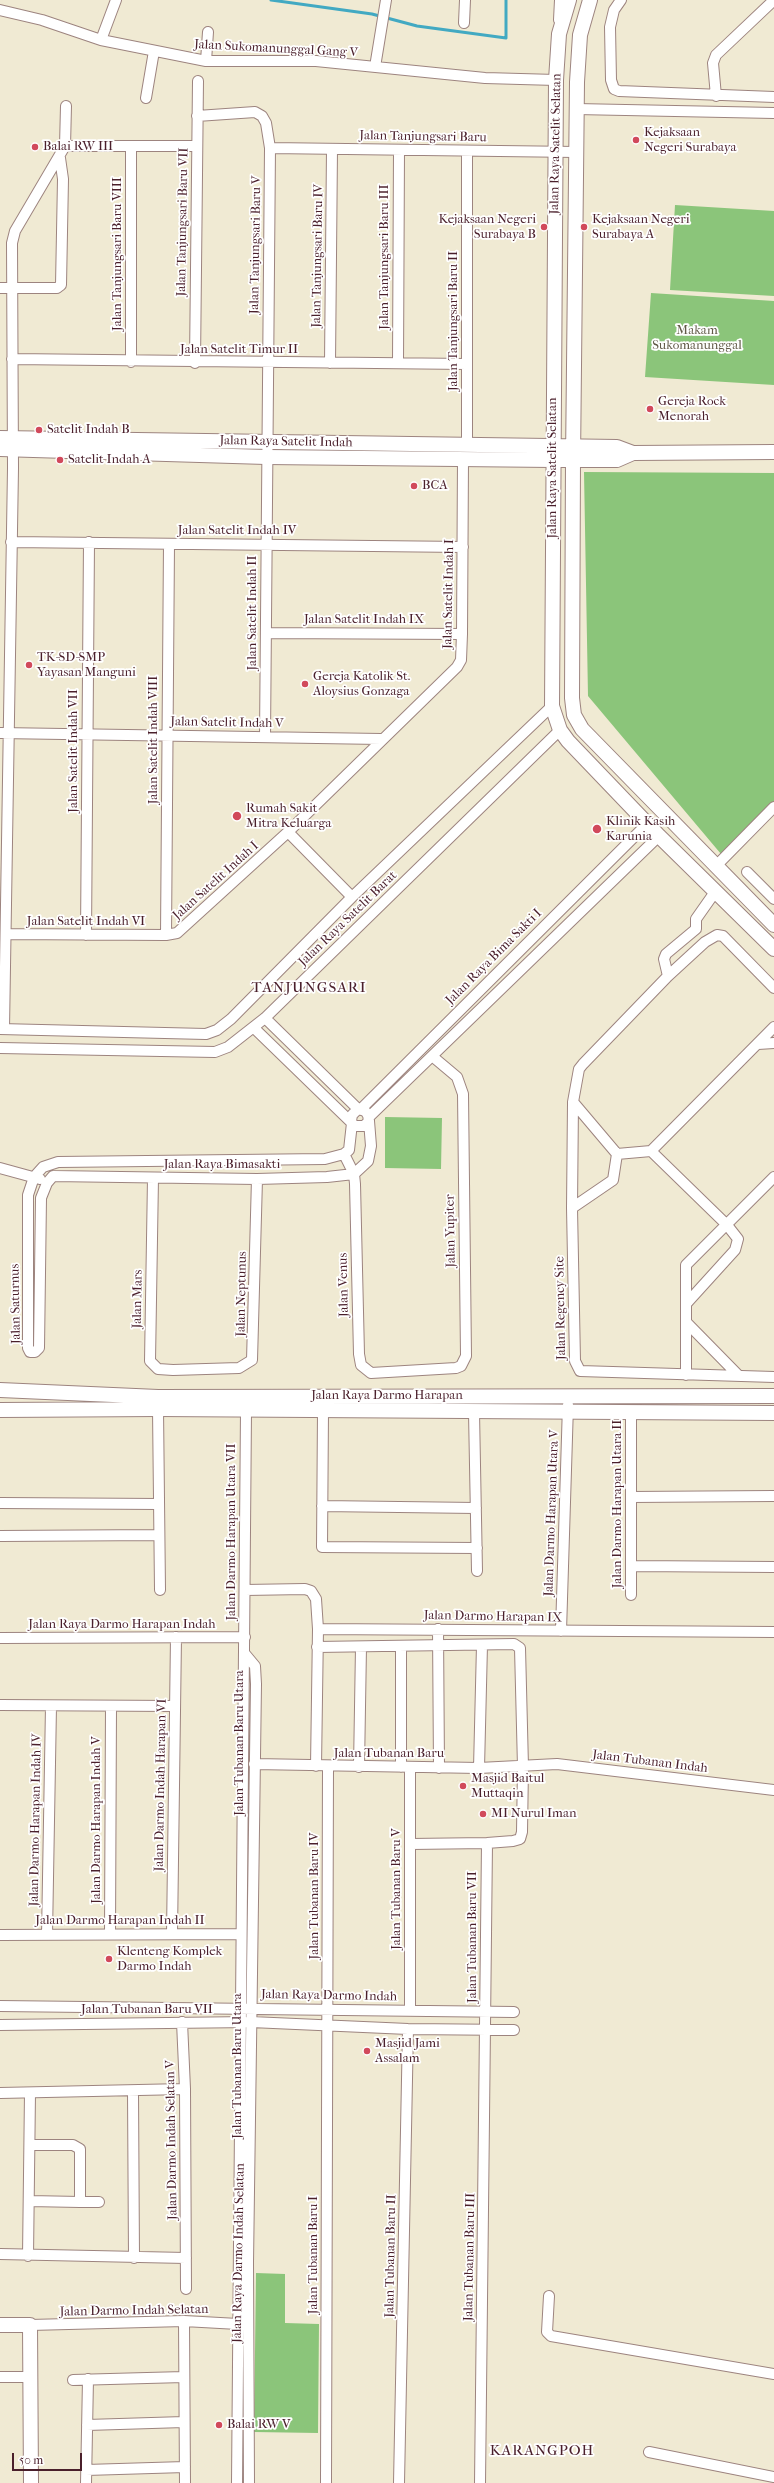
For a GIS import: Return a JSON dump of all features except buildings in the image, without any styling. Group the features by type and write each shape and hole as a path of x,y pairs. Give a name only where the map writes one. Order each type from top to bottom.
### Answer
{"street":[{"path":"3,10 6,0"},
{"path":"101,40 116,0"},
{"path":"375,67 386,0"},
{"path":"464,23 465,0"},
{"path":"559,34 560,0"},
{"name":"Jalan Raya Satelit Selatan","path":"569,0 559,34 556,80 552,706 560,730 647,824 714,892 774,949"},
{"name":"Jalan Raya Satelit Selatan","path":"590,0 580,35 576,109 572,698 574,715 582,729 715,867 774,925"},
{"path":"621,0 614,10 610,26 611,80 614,89 619,91 716,96 774,97"},
{"path":"716,96 713,63 716,55 774,0"},
{"name":"Jalan Sukomanunggal Gang V","path":"3,10 42,20 101,40 206,61 316,61 485,78 556,80"},
{"path":"206,61 208,32"},
{"path":"146,98 154,51"},
{"name":"Jalan Tanjungsari Baru VII","path":"195,362 198,81"},
{"path":"2,1029 6,934 4,732 11,542 6,444 12,359 11,288 13,237 60,158 65,146 66,106"},
{"path":"576,109 774,113"},
{"name":"Jalan Tanjungsari Baru V","path":"197,116 255,112 262,116 266,123 270,148 266,441"},
{"path":"65,146 197,146"},
{"name":"Jalan Tanjungsari Baru VIII","path":"131,147 131,362"},
{"name":"Jalan Tanjungsari Baru","path":"270,148 576,152"},
{"name":"Jalan Tanjungsari Baru IV","path":"330,363 332,149"},
{"name":"Jalan Tanjungsari Baru III","path":"398,364 399,150"},
{"name":"Jalan Tanjungsari Baru II","path":"467,151 467,444"},
{"path":"0,288 57,288 62,282 64,179 60,158"},
{"name":"Jalan Satelit Timur II","path":"12,359 131,362 467,364"},
{"name":"Jalan Raya Satelit Indah","path":"6,444 266,441 553,445 618,446 633,453"},
{"name":"Jalan Satelit Indah II","path":"265,737 266,441"},
{"path":"371,443 372,458"},
{"name":"Jalan Raya Satelit Indah","path":"6,444 266,457 617,460 633,453"},
{"path":"633,453 774,452"},
{"name":"Jalan Satelit Indah I","path":"166,935 177,933 182,930 288,832 381,739 457,667 461,660 462,634 463,459"},
{"name":"Jalan Satelit Indah IV","path":"11,542 463,547"},
{"name":"Jalan Satelit Indah VII","path":"86,935 89,542"},
{"name":"Jalan Satelit Indah VIII","path":"166,935 169,544"},
{"name":"Jalan Satelit Indah IX","path":"266,633 462,634"},
{"name":"Jalan Raya Satelit Barat","path":"2,1029 206,1034 217,1030 231,1019 352,897 552,706"},
{"name":"Jalan Raya Satelit Barat","path":"0,1048 215,1052 228,1047 265,1018 560,730"},
{"name":"Jalan Satelit Indah V","path":"4,732 381,739"},
{"path":"702,880 774,807"},
{"name":"Jalan Raya Bima Sakti I","path":"360,1109 647,824"},
{"path":"288,832 352,897"},
{"name":"Jalan Raya Bima Sakti I","path":"369,1119 659,836"},
{"path":"620,850 631,862"},
{"path":"747,872 774,898"},
{"path":"705,942 696,929 696,919 714,892"},
{"path":"668,976 664,959 666,954 696,929"},
{"name":"Jalan Satelit Indah VI","path":"6,934 166,935"},
{"name":"Jalan Regency Site","path":"773,1376 584,1373 577,1369 575,1361 572,1208 573,1102 579,1070 583,1064 668,976 705,942 717,935 723,936 774,988"},
{"path":"265,1018 360,1109 366,1112 369,1119 371,1146 368,1161 354,1174"},
{"path":"617,1154 651,1151 774,1027"},
{"path":"254,1028 352,1122 361,1127 369,1119"},
{"path":"758,1044 774,1043"},
{"name":"Jalan Yupiter","path":"410,1372 456,1368 464,1362 466,1356 463,1094 457,1077 432,1056"},
{"path":"573,1102 617,1154"},
{"path":"344,1154 349,1150 352,1139 352,1115 360,1109"},
{"path":"651,1151 727,1225 738,1239 735,1250 686,1304"},
{"name":"Jalan Venus","path":"344,1154 354,1174 359,1360 366,1370 371,1373 410,1372"},
{"name":"Jalan Raya Bimasakti","path":"34,1176 43,1167 58,1162 326,1159 344,1154"},
{"path":"572,1208 612,1182 617,1154"},
{"path":"0,1168 34,1176 47,1183"},
{"name":"Jalan Raya Bimasakti","path":"47,1183 56,1175 257,1179 327,1177 354,1174"},
{"name":"Jalan Saturnus","path":"34,1176 28,1195 28,1348 30,1352 35,1352 39,1348 41,1198 47,1183"},
{"path":"686,1375 686,1265 774,1177"},
{"name":"Jalan Mars","path":"153,1178 150,1361 158,1369 206,1370"},
{"name":"Jalan Neptunus","path":"206,1370 239,1368 249,1364 254,1356 257,1179"},
{"path":"686,1322 739,1376"},
{"name":"Jalan Raya Darmo Harapan","path":"0,1390 158,1397 568,1395 774,1396"},
{"name":"Jalan Darmo Harapan Utara V","path":"561,1631 568,1395"},
{"path":"158,1409 160,1590"},
{"name":"Jalan Raya Darmo Harapan","path":"0,1410 158,1409 774,1413"},
{"name":"Jalan Darmo Harapan Utara VII","path":"245,1654 246,1410"},
{"path":"323,1411 320,1545 323,1548 477,1548"},
{"path":"474,1412 477,1571"},
{"name":"Jalan Darmo Harapan Utara II","path":"631,1412 631,1595"},
{"path":"631,1497 774,1496"},
{"path":"0,1503 159,1504"},
{"path":"322,1506 476,1508"},
{"path":"0,1536 160,1534"},
{"path":"631,1566 774,1567"},
{"path":"245,1590 305,1589 311,1591 316,1599 318,1629 316,1766"},
{"name":"Jalan Darmo Harapan IX","path":"318,1629 774,1632"},
{"path":"438,1630 440,1646 439,1768"},
{"name":"Jalan Darmo Indah Harapan VI","path":"172,1934 176,1637"},
{"name":"Jalan Raya Darmo Harapan Indah","path":"0,1638 245,1637"},
{"path":"479,1768 482,1645"},
{"path":"317,1647 518,1645 521,1652 524,1767 522,1832 520,1839 487,1843 411,1844"},
{"path":"360,1767 361,1647"},
{"name":"Jalan Tubanan Baru V","path":"401,1647 405,1767 411,1844 410,2010"},
{"path":"240,2023 245,1654"},
{"name":"Jalan Tubanan Baru Utara","path":"245,1654 256,1669 251,2022 246,2200 249,2483"},
{"path":"0,1705 175,1706"},
{"name":"Jalan Darmo Harapan Indah IV","path":"47,1935 51,1706"},
{"name":"Jalan Darmo Harapan Indah V","path":"110,1934 111,1706"},
{"name":"Jalan Tubanan Baru","path":"254,1764 328,1767 524,1767"},
{"name":"Jalan Tubanan Indah","path":"524,1767 557,1764 774,1790"},
{"name":"Jalan Tubanan Baru IV","path":"327,2026 328,1767"},
{"path":"242,1840 253,1839"},
{"name":"Jalan Tubanan Baru VII","path":"486,2029 487,1843"},
{"name":"Jalan Darmo Harapan Indah II","path":"0,1935 241,1934"},
{"name":"Jalan Raya Darmo Indah","path":"0,2006 240,2007 514,2012"},
{"name":"Jalan Darmo Indah Selatan V","path":"182,2022 185,2089 186,2289"},
{"name":"Jalan Tubanan Baru VII","path":"0,2025 251,2022 408,2029 514,2030"},
{"name":"Jalan Raya Darmo Indah Selatan","path":"237,2483 240,2023"},
{"name":"Jalan Tubanan Baru I","path":"326,2483 327,2026"},
{"name":"Jalan Tubanan Baru II","path":"399,2483 408,2029"},
{"name":"Jalan Tubanan Baru III","path":"480,2483 486,2029"},
{"path":"0,2093 133,2092 185,2089"},
{"path":"133,2092 134,2258"},
{"path":"28,2256 30,2093"},
{"path":"30,2145 73,2145 80,2149 80,2202"},
{"path":"29,2201 99,2202"},
{"path":"0,2254 28,2256 186,2258"},
{"path":"549,2296 547,2332 551,2336 774,2374"},
{"path":"184,2322 185,2483"},
{"name":"Jalan Darmo Indah Selatan","path":"30,2325 184,2322 238,2324"},
{"path":"0,2324 30,2325 31,2483"},
{"path":"0,2377 30,2377"},
{"path":"73,2380 184,2377"},
{"path":"86,2483 88,2379"},
{"path":"87,2425 184,2422"},
{"path":"649,2452 774,2477"},
{"path":"86,2470 185,2467"}],"green space":[{"path":"675,205 774,211 774,296 670,290"},
{"name":"Makam Sukomanunggal","path":"651,293 774,301 774,385 645,377"},
{"path":"584,472 774,473 774,803 721,854 588,696"},
{"path":"385,1117 442,1118 441,1169 385,1168"},
{"path":"256,2273 285,2274 285,2323 319,2324 318,2433 254,2432"}],"waterway":[{"path":"271,0 372,14 417,26 506,38 506,0"}],"place":[{"name":"Kejaksaan Negeri Surabaya","path":"636,140"},
{"name":"Balai RW III","path":"35,147"},
{"name":"Kejaksaan Negeri Surabaya B","path":"544,227"},
{"name":"Kejaksaan Negeri Surabaya A","path":"584,227"},
{"name":"Gereja Rock Menorah","path":"650,409"},
{"name":"Satelit Indah B","path":"39,430"},
{"name":"Satelit Indah A","path":"60,460"},
{"name":"BCA","path":"414,486"},
{"name":"TK-SD-SMP Yayasan Manguni","path":"29,665"},
{"name":"Gereja Katolik St. Aloysius Gonzaga","path":"305,684"},
{"name":"Rumah Sakit Mitra Keluarga","path":"237,816"},
{"name":"Klinik Kasih Karunia","path":"597,829"},
{"name":"Masjid Baitul Muttaqin","path":"463,1786"},
{"name":"MI Nurul Iman","path":"483,1814"},
{"name":"Klenteng Komplek Darmo Indah","path":"109,1959"},
{"name":"Masjid Jami Assalam","path":"367,2051"},
{"name":"Balai RW V","path":"219,2425"}],"district":[{"name":"TANJUNGSARI","path":"309,988"},
{"name":"KARANGPOH","path":"542,2451"}]}
